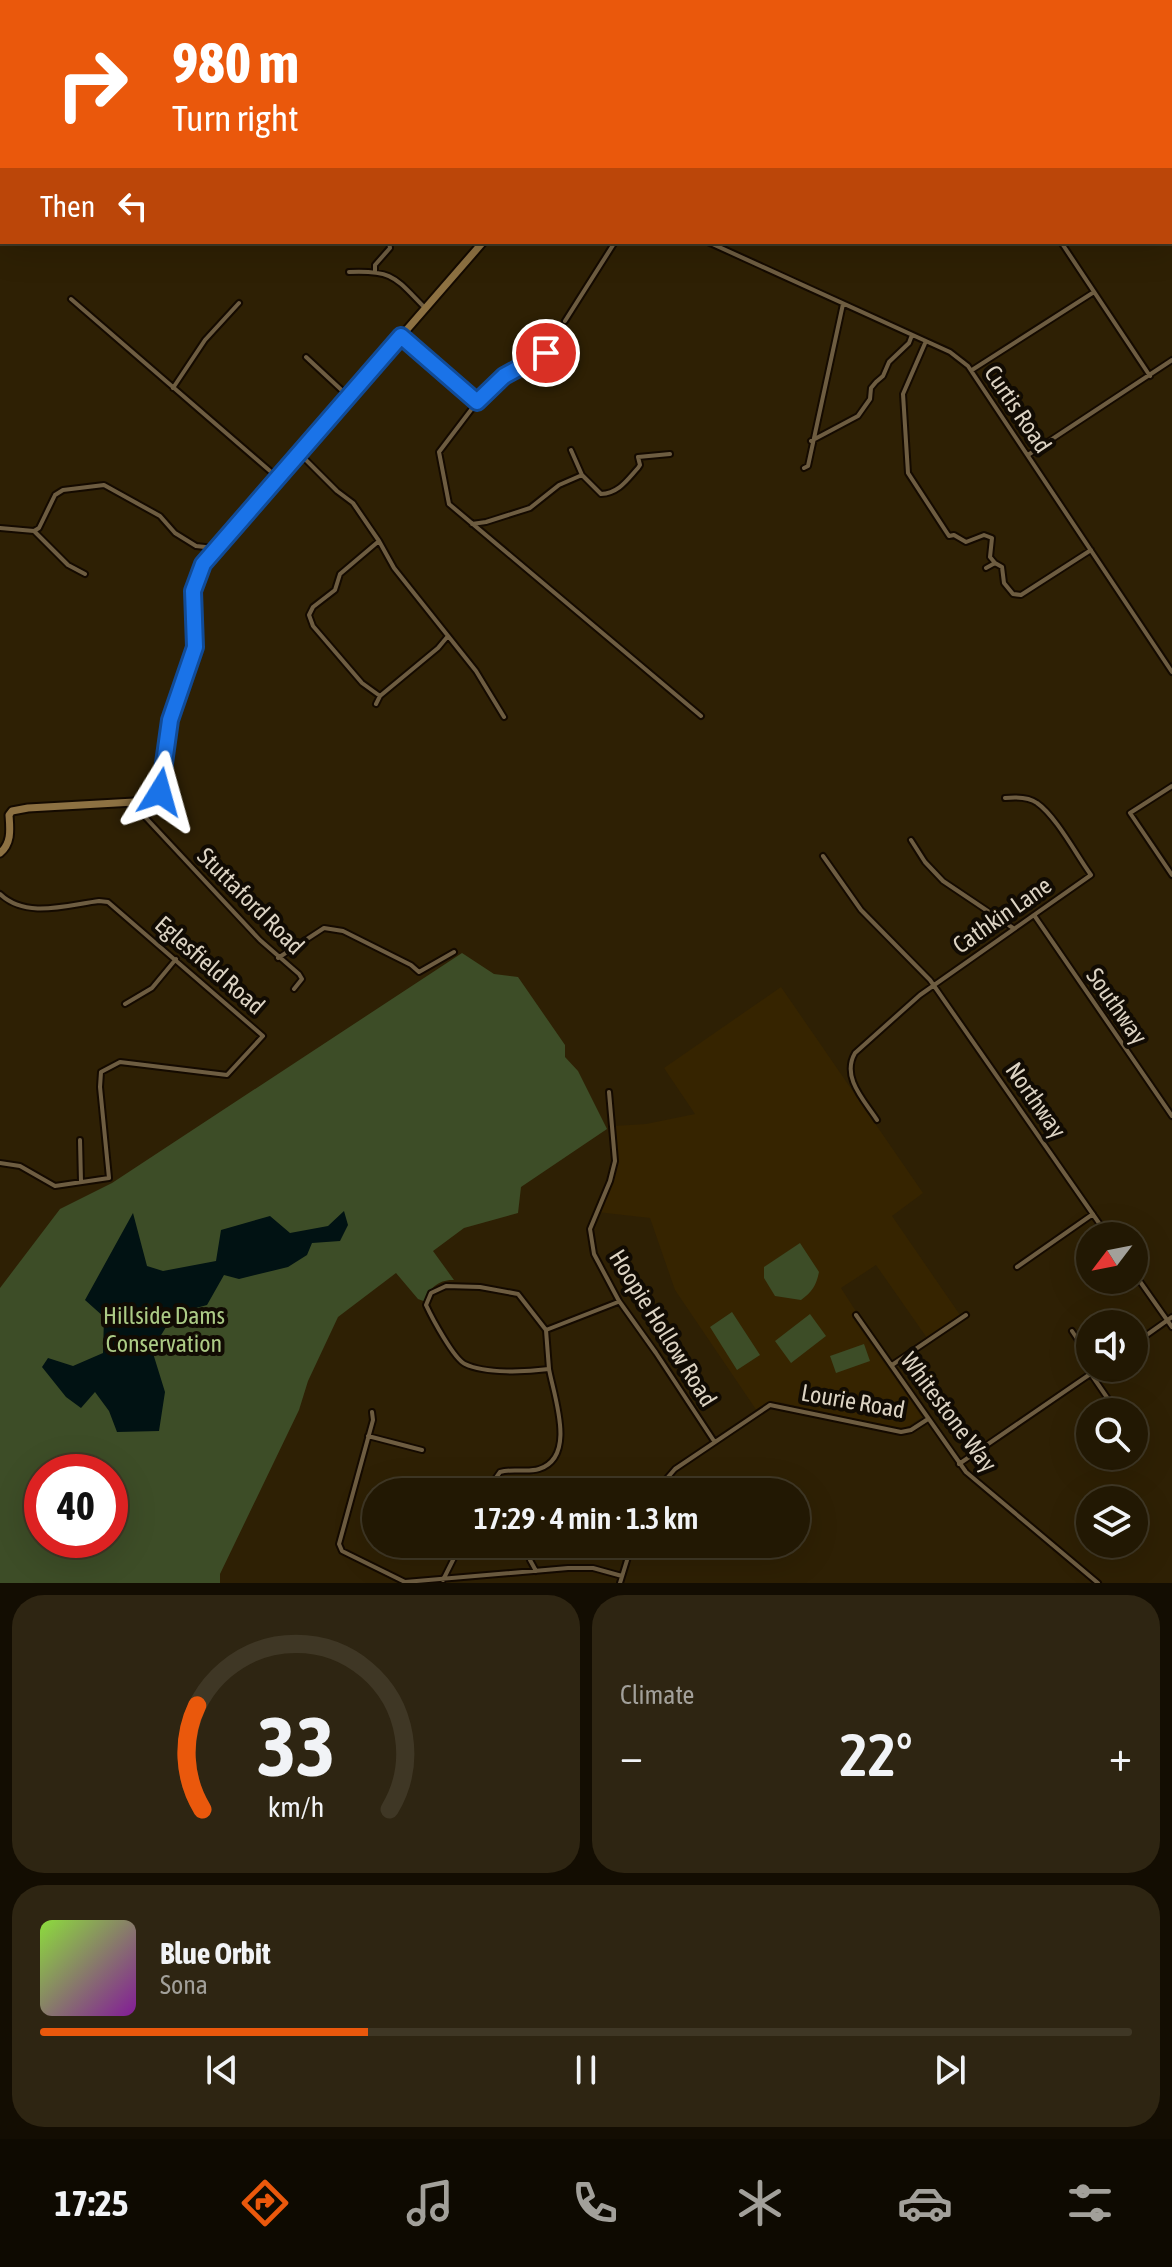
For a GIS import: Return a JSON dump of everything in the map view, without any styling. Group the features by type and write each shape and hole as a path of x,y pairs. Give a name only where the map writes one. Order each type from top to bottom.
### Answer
{"street":[{"path":"375,271 375,265 390,248 389,244"},
{"path":"0,853 6,847 10,834 9,815 12,811 152,801 160,792 170,720 195,647 193,591 203,564 481,244"},
{"path":"565,321 614,244"},
{"name":"Curtis Road","path":"712,244 950,352 972,370 1172,672"},
{"path":"1062,244 1150,376"},
{"path":"349,272 375,271 394,276 425,308"},
{"path":"972,370 1094,292"},
{"path":"71,299 277,477"},
{"path":"173,388 205,340 239,303"},
{"path":"804,468 808,466 843,304"},
{"path":"811,441 858,416 870,399 871,388 883,376 889,362 909,343 912,335"},
{"path":"401,336 477,402"},
{"path":"926,341 903,394 908,473 949,536 954,535 966,542 984,535 992,538 990,557 1002,567 1004,583 1017,596 1091,550"},
{"path":"546,353 504,376 477,402 439,452 449,504 701,716"},
{"path":"306,357 348,396"},
{"path":"1028,455 1172,360"},
{"path":"571,450 582,475 601,494 611,493 638,468 638,457 670,454"},
{"path":"298,453 353,503 394,568 476,671 504,717"},
{"path":"472,524 530,508 559,485 582,475"},
{"path":"0,528 34,531 39,528 55,495 63,490 104,485 160,516 175,533 196,546 214,548"},
{"path":"34,531 68,565 85,574"},
{"path":"379,541 340,574 335,590 313,607 309,615 313,626 362,683 380,696"},
{"path":"986,568 995,563"},
{"path":"376,704 380,696 448,636"},
{"path":"1172,786 1130,813 1172,875"},
{"name":"Cathkin Lane","path":"877,1120 850,1078 851,1058 893,1017 934,985 1091,875 1062,832 1038,804 1031,800 1005,798"},
{"name":"Stuttaford Road","path":"132,803 278,958 302,979 294,989"},
{"path":"911,840 925,862 943,881 1013,928"},
{"name":"Northway","path":"823,856 861,910 934,985 1098,1222"},
{"name":"Eglesfield Road","path":"0,894 14,905 28,909 108,902 262,1033 262,1040 227,1075 120,1062 99,1076 109,1178 81,1182"},
{"name":"Southway","path":"1034,915 1172,1116"},
{"path":"278,958 324,928 343,931 419,972 454,952"},
{"path":"125,1004 152,988 176,959"},
{"name":"Hoopie Hollow Road","path":"609,1092 615,1161 590,1236 598,1265 714,1441"},
{"path":"0,1163 20,1166 55,1186 81,1182 80,1140"},
{"path":"1017,1267 1093,1214"},
{"path":"494,1478 500,1472 535,1471 555,1457 561,1429 549,1369 546,1330 524,1300 511,1291 446,1286 431,1293 426,1305 458,1358 466,1364 518,1372 549,1369"},
{"path":"1148,1291 1170,1319 1172,1327"},
{"path":"546,1330 619,1301"},
{"name":"Whitestone Way","path":"856,1315 970,1477 1098,1583"},
{"path":"892,1365 966,1315"},
{"path":"1148,1334 1170,1319"},
{"path":"1072,1331 1076,1337"},
{"path":"959,1464 1079,1382"},
{"name":"Lourie Road","path":"667,1478 714,1441 772,1404 901,1432 911,1430 928,1419"},
{"path":"372,1412 373,1420 339,1546 342,1551 380,1572 410,1582 584,1567 622,1576"},
{"path":"368,1436 422,1450"},
{"path":"443,1580 454,1558"},
{"path":"531,1558 536,1571"},
{"path":"620,1583 628,1558"},
{"path":"496,1575 497,1583"}],"shaded area":[{"path":"781,987 923,1193 892,1216 960,1315 927,1338 876,1265 841,1288 857,1313 852,1317 922,1417 903,1430 779,1402 769,1403 757,1411 675,1290 650,1218 597,1212 615,1161 613,1126 646,1124 695,1114 664,1068"},
{"path":"344,1211 348,1225 340,1241 312,1243 307,1255 288,1267 239,1279 224,1275 207,1305 174,1314 152,1350 165,1392 159,1431 117,1432 109,1411 95,1392 81,1408 66,1397 42,1367 48,1358 73,1366 103,1353 104,1317 85,1300 133,1213 147,1266 163,1271 216,1261 221,1230 270,1216 290,1233 328,1226"}],"green space":[{"name":"Hillside Dams Conservation","path":"462,953 494,974 518,977 565,1045 565,1057 578,1071 607,1129 521,1187 518,1213 464,1228 433,1251 454,1280 436,1285 426,1302 418,1299 396,1273 338,1317 308,1381 299,1410 220,1574 220,1583 0,1583 0,1288 60,1209 112,1183"},
{"path":"800,1243 819,1272 815,1285 801,1300 775,1296 764,1278 764,1267"},
{"path":"732,1312 760,1355 737,1370 710,1327"},
{"path":"810,1314 826,1336 791,1363 775,1341"},
{"path":"864,1344 870,1361 836,1373 830,1356"}],"route":[{"path":"160,792 170,720 195,647 193,591 203,564 236,523 401,336 477,402 504,376 546,353"}]}
